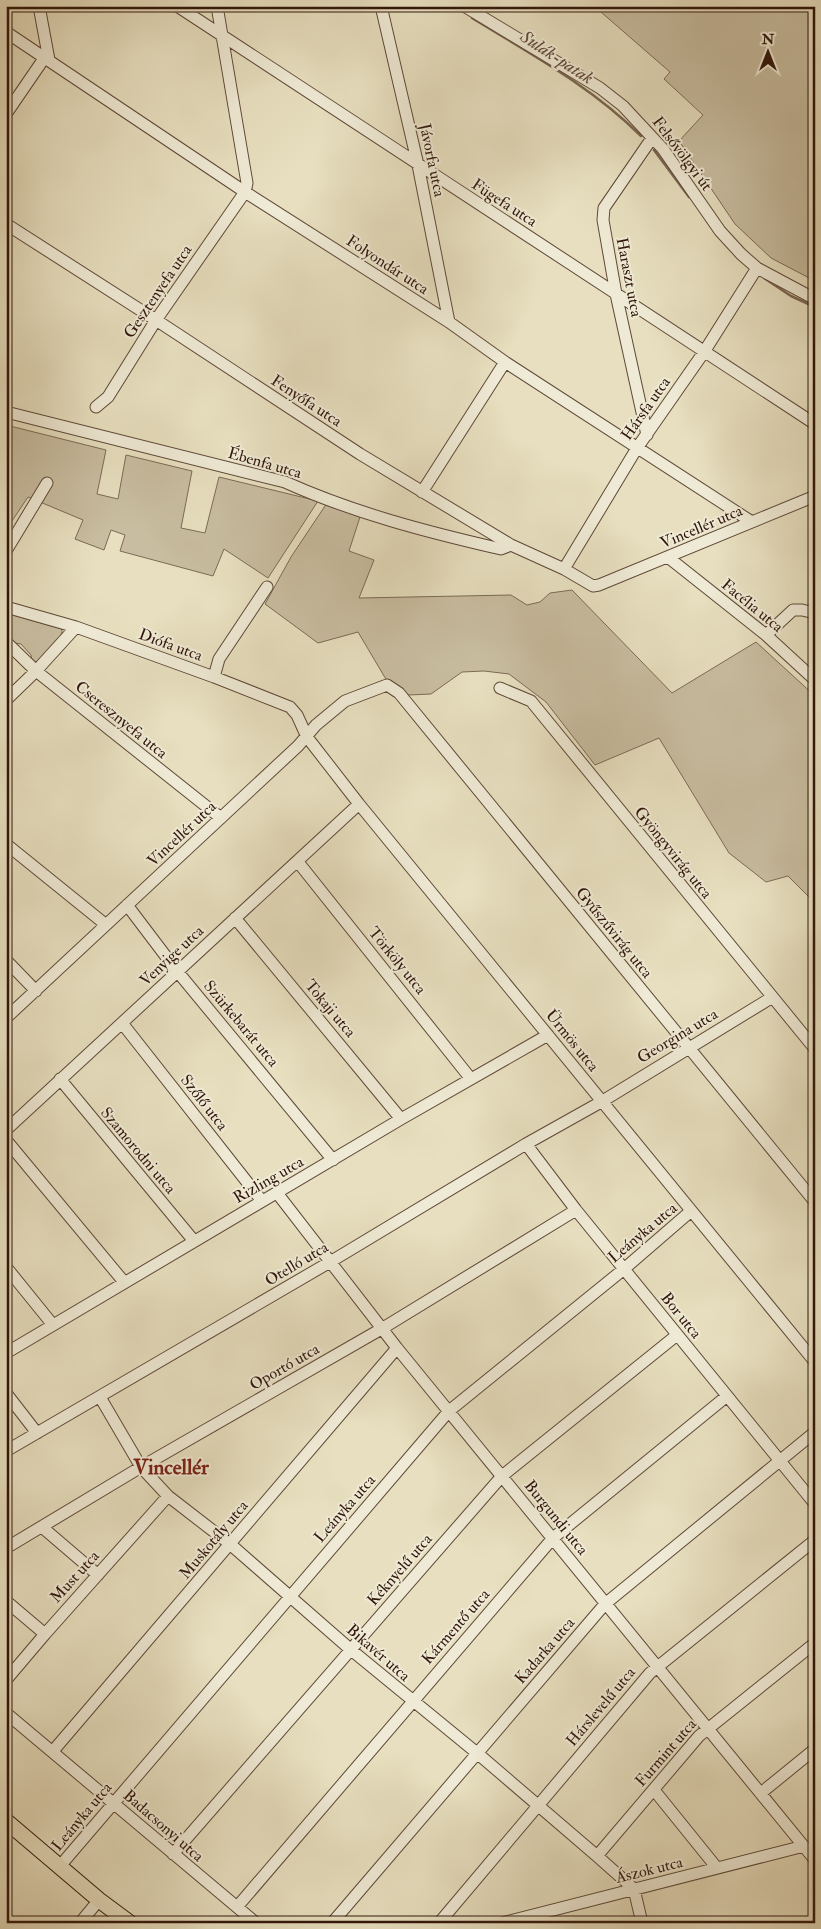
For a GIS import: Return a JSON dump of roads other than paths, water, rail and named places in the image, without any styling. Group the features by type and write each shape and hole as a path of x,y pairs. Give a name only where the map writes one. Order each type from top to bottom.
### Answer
{"main road":[{"path":"6,1821 104,1904 130,1923"},
{"path":"104,1904 122,1923"}],"street":[{"path":"6,114 47,59 39,6"},
{"name":"Fügefa utca","path":"177,6 815,424"},
{"path":"217,6 247,183 245,192"},
{"name":"Jávorfa utca","path":"381,6 418,165 449,322"},
{"name":"Felsővölgyi út","path":"464,6 600,88 624,106 664,149 720,231 740,254 757,268 815,300"},
{"name":"Folyondár utca","path":"6,32 245,192 449,322 505,362 752,522"},
{"name":"Haraszt utca","path":"647,435 616,294 603,220 604,208 652,138"},
{"name":"Gesztenyefa utca","path":"96,407 108,397 156,320 245,192"},
{"name":"Fenyőfa utca","path":"6,224 360,454 422,492 511,545 564,569 593,586 600,585"},
{"name":"Hársfa utca","path":"564,569 637,448 704,352 757,268"},
{"path":"422,492 505,362"},
{"name":"Ébenfa utca","path":"6,412 285,482 324,499 420,530 501,549 511,545"},
{"path":"6,551 47,483"},
{"name":"Vincellér utca","path":"600,585 815,496"},
{"name":"Facélia utca","path":"669,558 766,635 815,680"},
{"path":"214,677 219,660 267,587"},
{"name":"Diófa utca","path":"6,607 76,627 290,707 297,715 307,737"},
{"path":"766,635 793,610 797,609 815,613"},
{"path":"6,700 36,671 76,627"},
{"name":"Cseresznyefa utca","path":"6,642 36,671 220,818"},
{"name":"Vincellér utca","path":"6,1018 307,737 316,725 345,701 387,685"},
{"name":"Gyűszűvirág utca","path":"387,685 399,693 815,1202"},
{"name":"Gyöngyvirág utca","path":"500,688 531,701 771,998 812,1042"},
{"name":"Ürmös utca","path":"307,737 359,804 601,1102 815,1362"},
{"name":"Venyige utca","path":"6,1130 359,804"},
{"path":"6,844 105,924"},
{"name":"Törköly utca","path":"298,862 472,1079"},
{"name":"Szürkebarát utca","path":"127,905 177,971 333,1160"},
{"name":"Tokaji utca","path":"235,918 401,1119"},
{"path":"6,960 36,991"},
{"name":"Georgina utca","path":"601,1102 688,1047 771,998"},
{"name":"Szőlő utca","path":"122,1023 262,1201"},
{"name":"Rizling utca","path":"6,1353 401,1119 548,1035"},
{"name":"Szamorodni utca","path":"60,1080 194,1241"},
{"name":"Otelló utca","path":"6,1451 330,1262 526,1144 601,1102"},
{"path":"6,1140 124,1282"},
{"name":"Bor utca","path":"526,1144 576,1210 815,1504"},
{"name":"Burgundi utca","path":"277,1193 397,1348 811,1853"},
{"name":"Oportó utca","path":"6,1548 141,1467 383,1328 576,1210"},
{"name":"Leányka utca","path":"60,1866 449,1411 624,1269 691,1211"},
{"path":"6,1267 53,1325"},
{"name":"Kéknyelű utca","path":"173,1854 502,1476 677,1335"},
{"name":"Muskotály utca","path":"53,1752 397,1348"},
{"path":"6,1393 37,1433"},
{"name":"Kármentő utca","path":"237,1907 553,1538 726,1396"},
{"name":"Bikavér utca","path":"100,1397 141,1467 168,1496 291,1595 350,1649 477,1753 634,1889"},
{"name":"Kadarka utca","path":"332,1923 605,1604 815,1432"},
{"name":"Must utca","path":"6,1680 168,1496"},
{"path":"42,1527 98,1575"},
{"name":"Hárslevelű utca","path":"445,1921 537,1806 650,1673 815,1540"},
{"path":"6,1601 45,1634"},
{"name":"Furmint utca","path":"596,1856 708,1728 815,1643"},
{"name":"Badacsonyi utca","path":"6,1712 256,1923"},
{"path":"761,1793 815,1749"},
{"path":"654,1790 717,1868"},
{"name":"Ászok utca","path":"502,1923 717,1868 811,1853"},
{"path":"634,1889 642,1923"},
{"path":"80,1923 104,1904"}],"waterway":[{"name":"Sulák-patak","path":"454,6 461,11"},
{"name":"Sulák-patak","path":"472,18 582,87 622,118 641,136"},
{"name":"Sulák-patak","path":"654,150 689,197"},
{"name":"Sulák-patak","path":"764,278 791,296 815,307"}],"district":[{"name":"Vincellér","path":"171,1467"}]}
